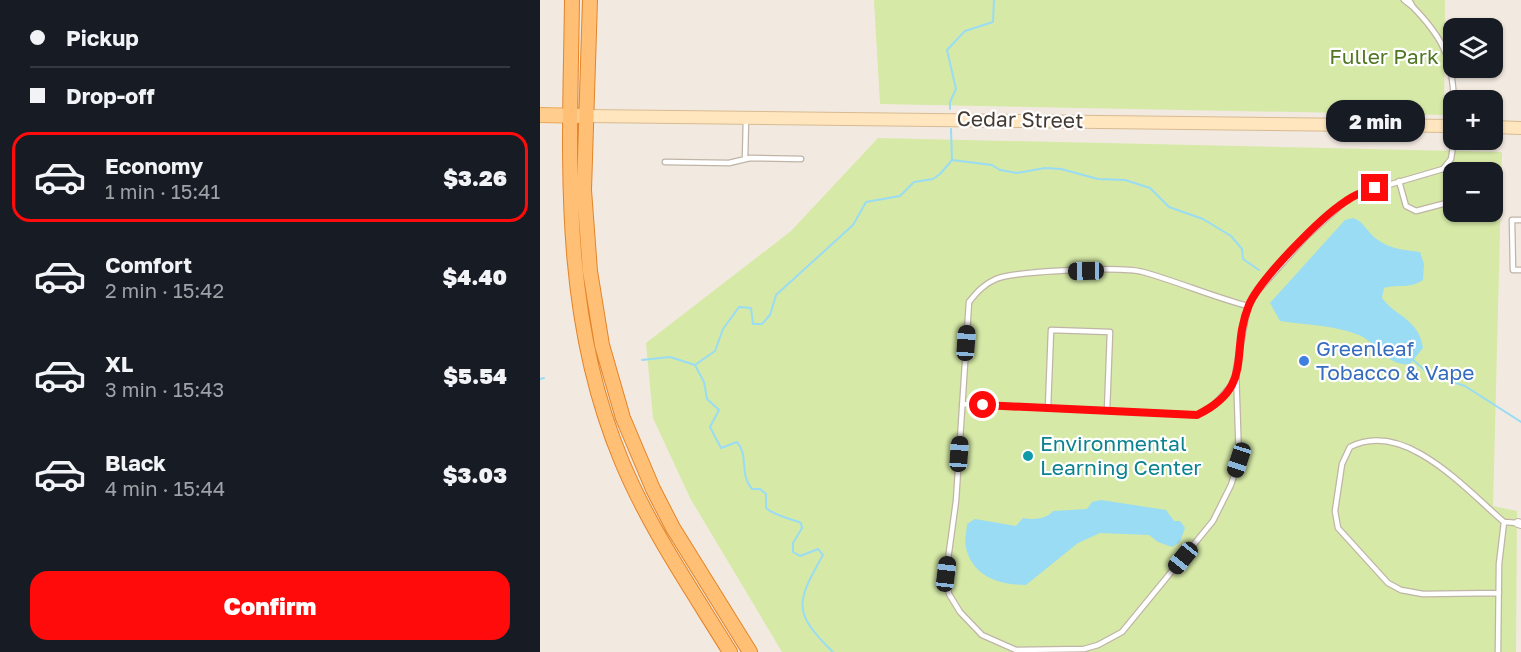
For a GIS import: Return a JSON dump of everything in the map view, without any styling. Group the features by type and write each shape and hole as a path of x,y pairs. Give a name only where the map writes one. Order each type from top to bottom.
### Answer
{"highway":[{"path":"573,0 570,116 574,274 595,383 611,435 633,487 654,528 729,652"},
{"path":"590,0 584,190 595,308 610,376 623,418 653,489 673,528 750,652"}],"main road":[{"path":"540,115 587,116"},
{"name":"Cedar Street","path":"587,116 1443,126"},
{"path":"1503,127 1521,128"}],"lane":[{"path":"1404,0 1432,27 1446,49 1453,90"},
{"path":"1409,0 1413,7"},
{"path":"745,159 746,117"},
{"path":"1248,306 1140,271 1063,271 998,278 981,287 969,302 956,501 946,574 949,594 960,612 982,635 1016,650 1084,649 1098,645 1122,632 1213,521 1231,485 1239,460 1236,369 1248,306 1275,270 1346,201 1361,193 1443,168 1451,159 1452,150"},
{"path":"665,162 729,163 745,159 801,159"},
{"path":"1399,181 1406,206 1416,211 1443,204"},
{"path":"1521,220 1512,220 1513,270 1521,270"},
{"path":"1512,245 1521,245"},
{"path":"1048,408 1051,330 1110,332 1107,411"},
{"path":"962,404 1197,415 1212,407 1236,380"},
{"path":"1499,593 1423,594 1401,590 1389,583 1338,528 1335,511 1342,464 1350,447 1361,441 1393,441 1407,445 1434,463 1504,522 1519,524"},
{"path":"1498,652 1504,522"}],"green space":[{"name":"Fuller Park","path":"874,0 1445,0 1443,115 880,104"},
{"path":"878,138 1502,152 1502,162 1443,162 1443,222 1500,222 1493,506 1517,511 1516,652 782,652 690,498 653,418 646,343 791,231"}],"water":[{"path":"1353,218 1383,243 1398,249 1420,252 1424,264 1423,280 1409,285 1384,288 1382,298 1412,324 1421,338 1423,348 1410,364 1395,362 1359,335 1350,332 1330,327 1280,321 1270,303 1345,220"},
{"path":"1101,500 1166,510 1174,521 1180,521 1185,528 1180,542 1172,547 1158,542 1149,535 1100,533 1078,543 1026,585 997,581 981,572 970,558 965,539 967,524 975,519 1016,526 1023,518 1040,518 1053,511 1087,509 1092,502"}],"waterway":[{"path":"950,109 950,102 956,89 947,50 965,31 993,22 994,0"},
{"path":"695,365 715,351 723,329 739,307 751,308 753,324 762,324 770,315 776,295 853,225 866,202 900,196 914,182 933,179 940,174 952,160 951,129"},
{"path":"952,160 992,165 1000,170 1017,173 1045,168 1061,169 1098,179 1125,180 1150,188 1169,207 1203,219 1231,236 1242,249 1243,259 1259,270"},
{"path":"642,360 670,357 695,365"},
{"path":"1411,358 1430,375 1465,386 1521,422"},
{"path":"695,365 704,382 707,399 719,410 710,427 721,448 737,442 743,453 748,483 752,489 760,489 766,494 766,508 801,523 802,528 793,543 793,552 800,556 818,549 823,555 807,585 802,606 810,627 833,652"},
{"path":"540,379 544,378"}],"place":[{"name":"Greenleaf Tobacco & Vape","path":"1304,361"},
{"name":"Environmental Learning Center","path":"1028,456"}],"route":[{"path":"983,405 1197,415 1212,407 1227,393 1236,380 1245,319 1248,306 1255,294 1306,237 1338,207 1361,193 1375,188"}]}
